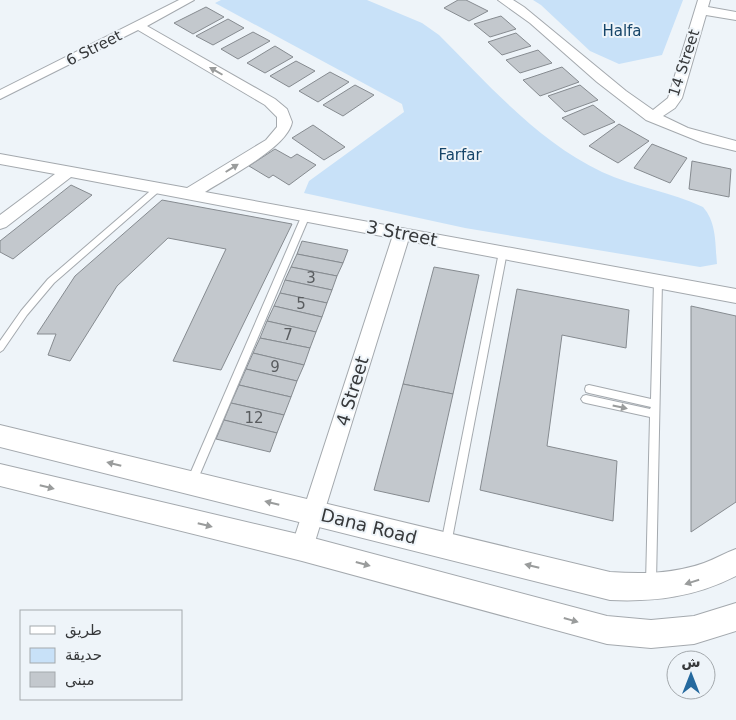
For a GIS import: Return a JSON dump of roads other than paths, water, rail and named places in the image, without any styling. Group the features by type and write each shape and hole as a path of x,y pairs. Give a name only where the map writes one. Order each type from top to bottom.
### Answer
{"street":[{"name":"6 Street","path":"0,96 188,0"},
{"path":"504,0 530,17 624,97 651,117 695,136 736,146"},
{"path":"703,5 736,16"},
{"name":"14 Street","path":"651,117 670,105 675,98 703,5"},
{"path":"139,26 274,106 285,117 286,126 276,139 190,194"},
{"name":"3 Street","path":"0,158 736,296"},
{"path":"0,223 68,172"},
{"name":"4 Street","path":"302,548 402,233"},
{"name":"Dana Road","path":"0,436 610,586 651,588 683,584 712,575 736,562"},
{"path":"0,475 302,548 607,630 651,634 694,630 736,617"}],"lane":[{"path":"0,348 24,313 51,280 159,188"},
{"path":"191,483 306,215"},
{"path":"446,545 503,252"},
{"path":"651,588 658,281"},
{"path":"589,389 655,404"},
{"path":"586,399 655,414"}],"park label":[{"name":"Halfa","path":"622,31"},
{"name":"Farfar","path":"460,155"}]}
